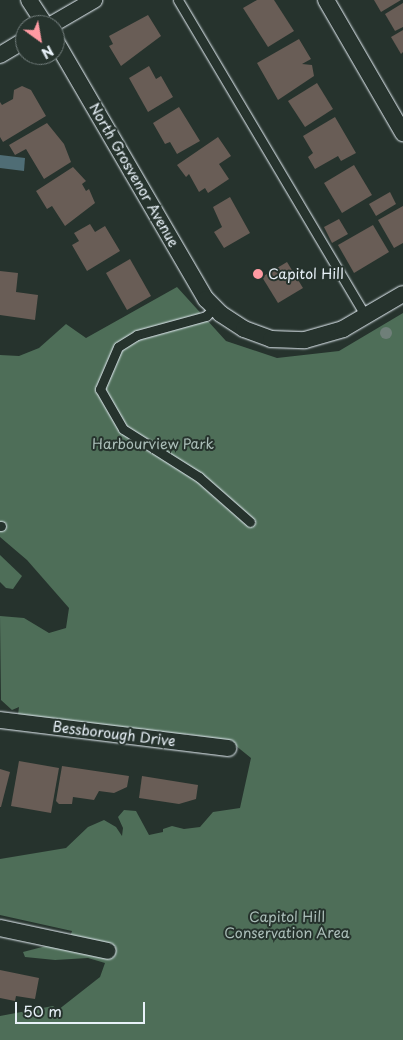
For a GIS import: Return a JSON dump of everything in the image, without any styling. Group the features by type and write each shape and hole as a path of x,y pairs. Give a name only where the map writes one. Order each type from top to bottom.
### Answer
{"street":[{"path":"29,0 39,15"},
{"path":"65,17 94,0"},
{"path":"326,0 403,133"},
{"path":"0,55 15,46"},
{"name":"North Grosvenor Avenue","path":"65,57 206,299 214,308 244,329 288,341 322,336 366,316 403,294"},
{"name":"Bessborough Drive","path":"0,720 228,748"},
{"path":"0,928 108,951"}],"lane":[{"path":"178,0 366,316"},
{"path":"214,308 206,316 137,335 118,347 100,389 123,429 152,451 199,477 250,522"}],"green space":[{"path":"177,287 226,341 277,358 339,351 403,313 403,1040 0,1040 0,1016 53,1006 58,1010 100,977 105,963 88,958 55,960 25,957 23,952 69,940 72,931 0,915 0,859 66,848 88,827 104,820 116,827 122,836 123,828 118,817 124,810 136,811 149,835 163,832 163,829 172,826 184,829 200,827 213,812 240,808 251,758 230,741 186,734 169,745 160,744 142,729 116,738 18,715 19,707 12,710 1,700 0,616 24,618 49,633 66,628 69,608 27,560 0,537 0,355 19,356 39,348 66,324 86,338"},
{"path":"0,555 22,576 13,589 6,588 0,582"}],"water":[{"path":"0,155 25,158 24,171 0,168"}],"building":[{"path":"257,0 274,0 294,31 268,47 243,8"},
{"path":"374,0 401,0 381,12"},
{"path":"403,3 403,27 395,31 385,14"},
{"path":"148,15 161,36 121,66 109,46 113,44 109,36"},
{"path":"403,30 403,52 401,54 391,37"},
{"path":"299,39 311,59 302,64 312,65 314,76 278,100 257,63"},
{"path":"149,66 156,79 161,76 173,97 148,112 129,78"},
{"path":"317,83 333,109 305,127 288,101"},
{"path":"22,86 31,90 46,116 3,142 0,137 0,102 2,105 13,99 14,90"},
{"path":"179,107 200,141 177,154 170,142 165,144 153,123"},
{"path":"335,117 356,153 341,161 338,156 315,169 308,157 313,153 303,136"},
{"path":"47,123 64,144 71,162 44,179 26,149 15,155 9,145"},
{"path":"218,137 231,156 219,164 229,179 208,193 205,188 199,192 189,174 186,177 177,165"},
{"path":"354,165 372,195 342,213 324,183"},
{"path":"73,167 86,181 82,184 86,191 89,189 95,203 65,226 52,206 47,209 36,191"},
{"path":"390,192 396,204 376,216 369,204"},
{"path":"230,197 250,233 224,248 214,232 222,227 213,207"},
{"path":"403,206 403,243 394,248 378,220"},
{"path":"339,219 348,234 332,243 324,227"},
{"path":"90,224 95,232 105,226 120,251 87,271 72,245 79,241 74,233"},
{"path":"373,225 389,252 354,273 338,245"},
{"path":"130,259 151,296 127,310 106,273"},
{"path":"287,262 303,288 278,303 262,277"},
{"path":"0,271 18,273 16,292 38,295 35,320 0,315"},
{"path":"19,761 59,768 51,813 11,806"},
{"path":"62,766 129,776 127,787 114,793 99,791 94,800 73,797 72,804 59,804 56,801"},
{"path":"0,769 10,772 1,807 0,807"},
{"path":"142,776 198,785 196,799 179,804 139,798"},
{"path":"0,970 39,978 35,999 16,996 15,1001 0,998"}],"place":[{"name":"Capitol Hill","path":"258,274"}],"park label":[{"name":"Harbourview Park","path":"153,444"},
{"name":"Capitol Hill Conservation Area","path":"287,926"}]}
